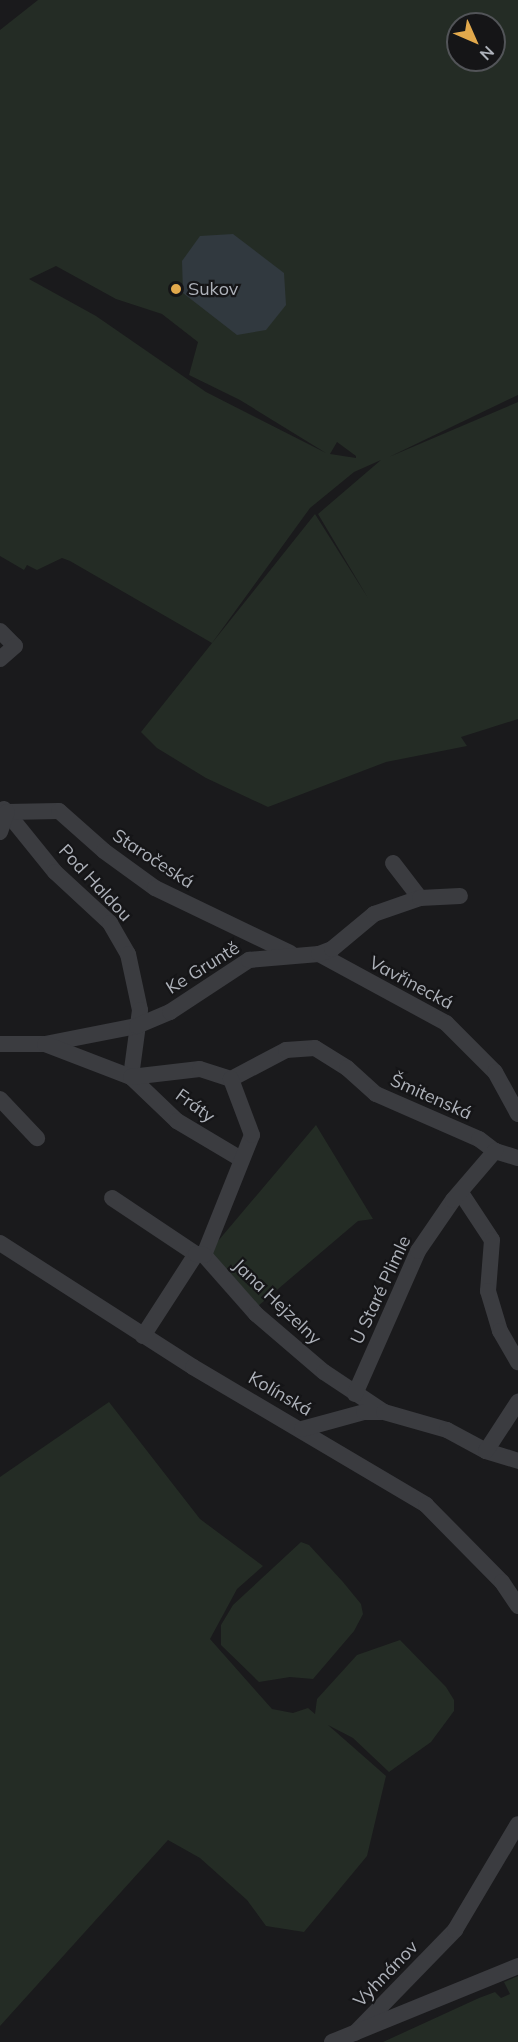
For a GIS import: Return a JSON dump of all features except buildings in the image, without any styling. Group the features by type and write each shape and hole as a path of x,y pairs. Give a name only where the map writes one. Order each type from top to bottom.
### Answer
{"street":[{"path":"0,631 15,646 0,659"},
{"path":"0,832 3,808"},
{"name":"Staročeská","path":"3,808 59,811 146,882 254,939 291,954"},
{"name":"Pod Haldou","path":"3,808 55,872 101,913 117,933 128,954 136,984 137,1026"},
{"path":"393,863 420,898"},
{"path":"319,954 332,949 374,914 420,898 460,896"},
{"path":"249,960 254,939"},
{"name":"Ke Gruntě","path":"0,1044 45,1044 137,1026 170,1012 249,960 291,954 319,954"},
{"name":"Vavřinecká","path":"319,954 446,1023 495,1072 518,1114"},
{"path":"137,1026 131,1077 200,1069 231,1079"},
{"name":"Ke Gruntě","path":"45,1044 131,1077"},
{"name":"Šmitenská","path":"231,1079 286,1050 315,1048 346,1068 376,1094 510,1152"},
{"name":"Fráty","path":"131,1077 177,1121 240,1159"},
{"name":"Fráty","path":"200,1254 252,1135 231,1079"},
{"path":"0,1099 38,1138"},
{"name":"U Staré Plimle","path":"355,1394 418,1251 461,1193 510,1152"},
{"path":"461,1193 492,1240 488,1291 500,1331 518,1362"},
{"name":"Jana Hejzelny","path":"112,1198 200,1254 256,1314 355,1394 384,1412"},
{"name":"Kolínská","path":"0,1243 143,1335 426,1505 452,1527 518,1606"},
{"path":"143,1335 200,1254"},
{"path":"486,1451 516,1410"},
{"path":"302,1429 364,1412 384,1412 447,1431 486,1451 518,1461"},
{"name":"Vyhnánov","path":"355,2033 455,1930 518,1824"},
{"name":"Vyhnánov","path":"355,2033 518,1966"},
{"path":"332,2042 355,2033"}],"shaded area":[{"path":"38,0 518,0 518,395 389,457 518,402 518,719 461,737 467,746 386,762 268,807 206,778 157,748 141,732 315,514 368,598 318,514 381,460 354,472 310,508 212,643 70,561 62,558 37,570 27,565 24,570 0,556 0,30","holes":["56,266 116,299 162,314 198,342 189,375 240,400 326,453 206,392 96,316 29,279","337,442 356,456 356,458 330,454"]},
{"path":"233,234 284,273 286,305 266,330 237,335 183,293 182,261 200,236"},
{"path":"316,1125 373,1219 358,1221 251,1312 207,1254"},
{"path":"109,1402 200,1519 263,1566 237,1589 210,1639 272,1709 293,1713 308,1708 315,1714 317,1699 357,1655 400,1640 446,1687 454,1700 454,1711 431,1742 389,1772 353,1738 328,1725 386,1776 367,1856 304,1932 266,1926 247,1900 200,1858 168,1840 0,2026 0,1477"},
{"path":"301,1542 309,1545 343,1582 361,1604 363,1614 354,1631 313,1679 290,1677 259,1682 221,1645 221,1625 233,1605"},
{"path":"518,1976 518,2042 383,2042 479,1998 495,1992 501,1998 510,1994 504,1982"}],"place":[{"name":"Sukov","path":"176,289"}]}
